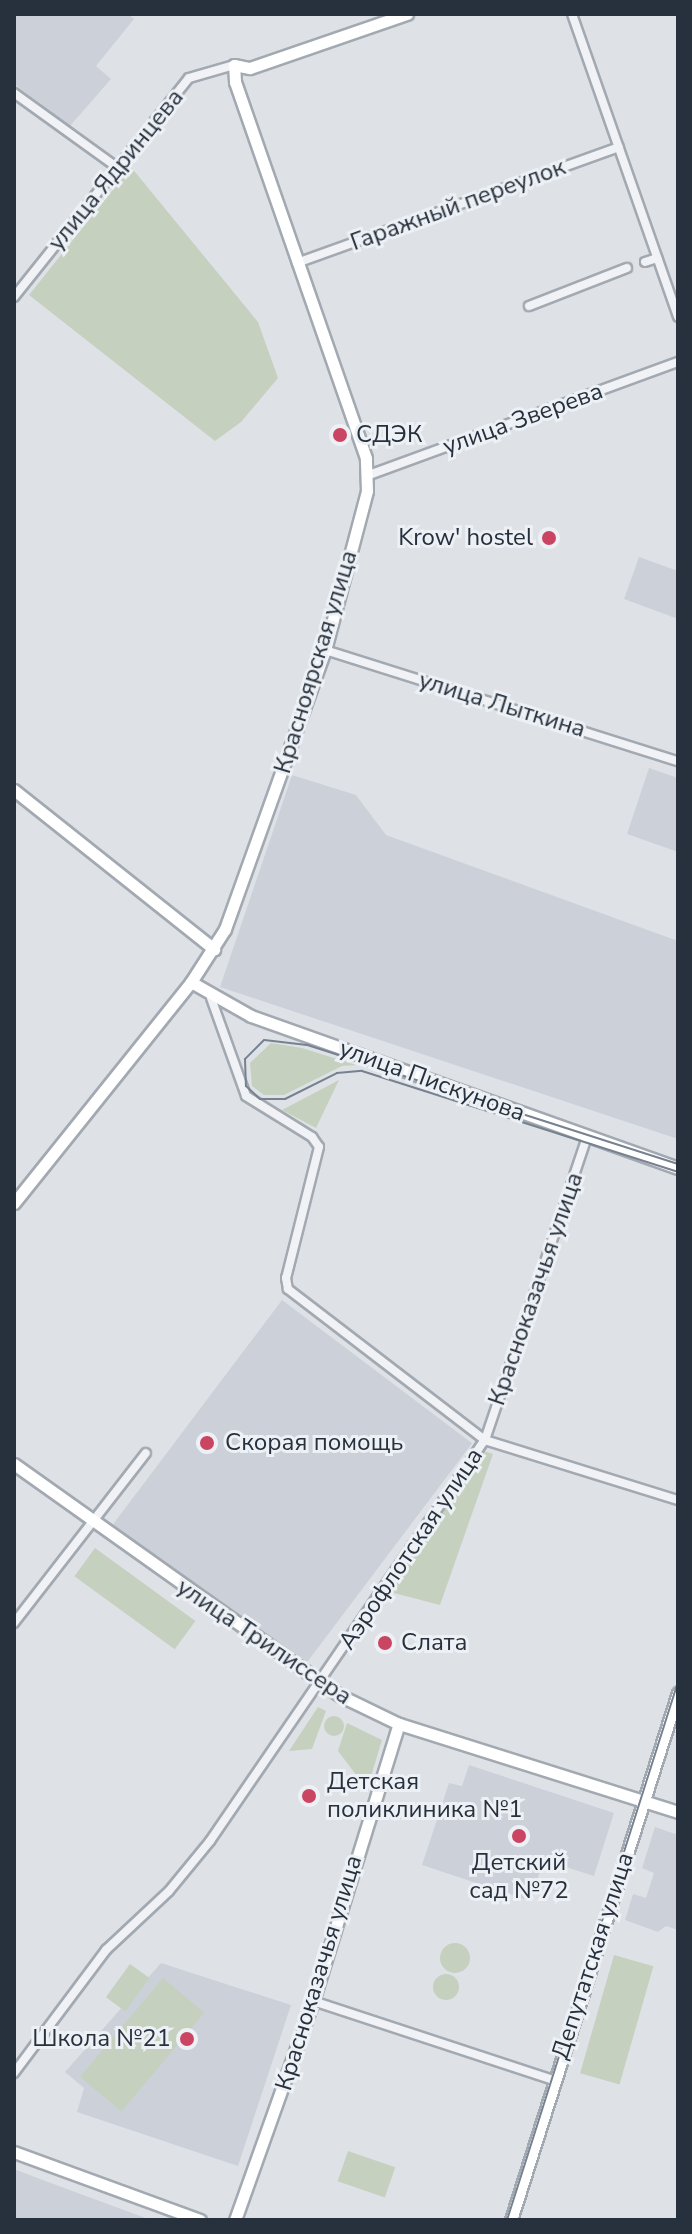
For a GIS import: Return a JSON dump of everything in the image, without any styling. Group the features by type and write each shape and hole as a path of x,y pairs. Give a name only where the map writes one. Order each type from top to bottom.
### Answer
{"street":[{"path":"369,475 235,82 234,65 250,68 407,14"},
{"path":"572,14 678,317"},
{"name":"улица Ядринцева","path":"14,297 189,78 234,65"},
{"path":"14,93 118,168"},
{"name":"Гаражный переулок","path":"297,263 619,147"},
{"path":"645,262 657,258"},
{"path":"529,306 627,268"},
{"name":"улица Зверева","path":"369,475 678,362"},
{"name":"Красноярская улица","path":"14,1203 214,949 325,650 369,475"},
{"name":"улица Лыткина","path":"325,650 678,761"},
{"path":"14,790 214,949"},
{"name":"улица Пискунова","path":"191,982 211,998 678,1168"},
{"path":"211,998 246,1096 312,1137 319,1147 286,1278 288,1289 485,1440 678,1500"},
{"name":"Красноказачья улица","path":"485,1440 587,1137"},
{"name":"Аэрофлотская улица","path":"14,2073 106,1950 189,1869 485,1440"},
{"path":"14,1623 146,1453"},
{"name":"улица Трилиссера","path":"14,1464 320,1683 399,1724 678,1812"},
{"name":"Депутатская улица","path":"511,2220 678,1693"},
{"name":"Красноказачья улица","path":"235,2220 313,2001 399,1724"},
{"path":"313,2001 553,2080"},
{"path":"14,2152 200,2220"}],"shaded area":[{"path":"14,14 128,14 134,19 96,66 111,79 70,126 14,84"},
{"path":"639,557 678,571 678,619 624,599"},
{"path":"649,768 678,778 678,852 627,834"},
{"path":"292,775 356,795 386,835 678,941 678,1139 220,987"},
{"path":"282,1300 472,1443 302,1668 112,1525"},
{"name":"Детский сад №72","path":"469,1765 614,1813 594,1876 544,1860 530,1901 422,1865 449,1783 462,1786"},
{"path":"655,1827 678,1835 678,1930 666,1926 658,1932 625,1920 633,1894 646,1898 654,1873 642,1868"},
{"name":"Школа №21","path":"161,1963 291,2005 238,2166 77,2112 84,2088 65,2072"},
{"path":"14,2169 40,2179 151,2220 14,2220"}],"green space":[{"path":"131,167 258,322 278,378 241,422 215,441 29,295"},
{"path":"271,1043 302,1048 356,1065 342,1066 284,1095 264,1095 252,1086 250,1063"},
{"path":"339,1080 316,1128 282,1110"},
{"path":"484,1451 493,1454 440,1605 390,1592"},
{"path":"95,1548 195,1621 175,1649 74,1576"},
{"path":"318,1707 326,1711 312,1749 289,1751"},
{"path":"334,1716 341,1719 344,1726 341,1733 334,1736 327,1733 324,1726 327,1719"},
{"path":"347,1723 382,1740 370,1780 357,1776 338,1751"},
{"path":"455,1943 461,1944 469,1952 469,1964 461,1972 455,1973 449,1972 441,1964 440,1958 441,1952 449,1944"},
{"path":"614,1955 653,1966 620,2085 580,2073"},
{"path":"130,1964 149,1978 125,2011 106,1997"},
{"path":"446,1974 455,1978 459,1987 455,1996 446,2000 437,1996 433,1987 437,1978"},
{"path":"163,1978 204,2013 121,2112 80,2077"},
{"path":"348,2151 395,2167 385,2198 338,2181"}],"tram line":[{"path":"678,1164 307,1045 264,1040 245,1059 246,1086 260,1099 285,1099 337,1073 362,1071 678,1172"},
{"path":"507,2220 678,1682"}],"place":[{"name":"СДЭК","path":"340,435"},
{"name":"Krow' hostel","path":"549,538"},
{"name":"Скорая помощь","path":"207,1443"},
{"name":"Слата","path":"385,1643"},
{"name":"Детская поликлиника №1","path":"309,1796"},
{"name":"Детский сад №72","path":"519,1836"},
{"name":"Школа №21","path":"187,2039"}]}
